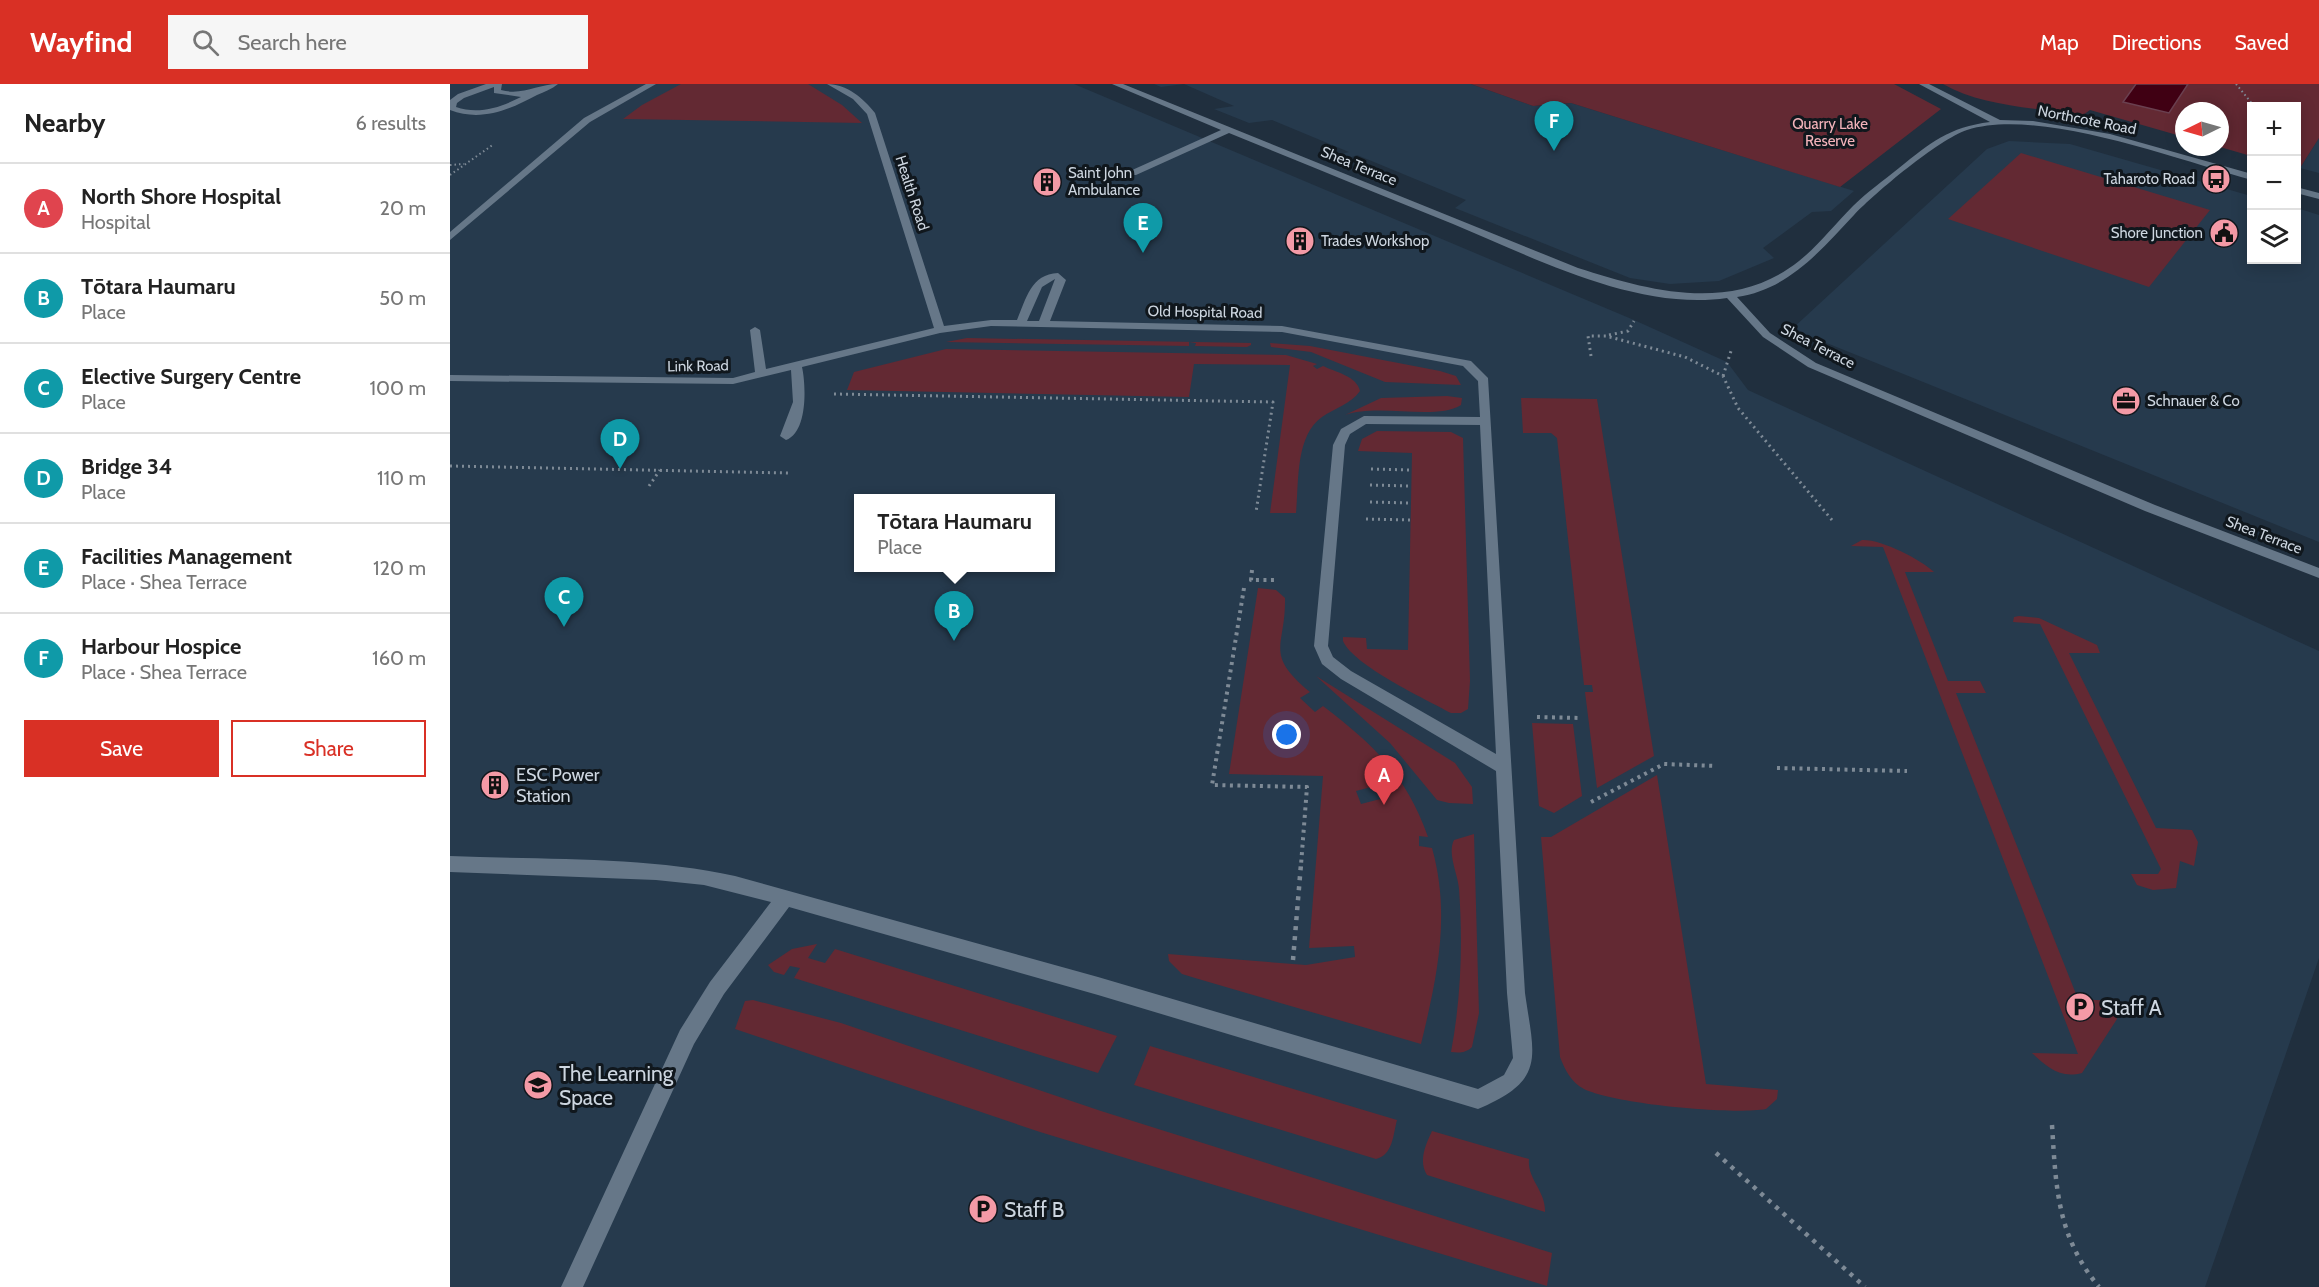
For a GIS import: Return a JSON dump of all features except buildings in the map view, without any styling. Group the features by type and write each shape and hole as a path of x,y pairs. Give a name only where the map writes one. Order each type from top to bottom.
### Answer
{"street":[{"path":"493,84 461,96 453,102 452,108 466,112 485,112 504,108 554,84"},
{"path":"498,84 497,91 502,93 520,94 541,90"},
{"path":"450,237 587,120 652,84"},
{"name":"Health Road","path":"831,84 863,102 871,112 940,330"},
{"name":"Shea Terrace","path":"1116,84 1541,257 1619,285 1691,297 1730,295 1754,327 1812,365 2098,486 2317,573"},
{"name":"Northcote Road","path":"1923,84 2001,124 2045,126 2095,135 2161,150 2247,176"},
{"path":"1730,295 1772,282 1793,270 1814,252 1858,206 1947,135 1971,127 2001,124"},
{"path":"1133,173 1228,130"},
{"path":"2301,191 2319,196"},
{"path":"1021,323 1040,280 1048,276 1058,276 1061,280 1043,324"},
{"name":"Old Hospital Road","path":"940,330 976,323 1282,329 1467,363 1484,380 1486,421"},
{"path":"755,330 761,375"},
{"name":"Link Road","path":"450,378 733,381 940,330"},
{"path":"786,436 800,406 802,393 796,366"},
{"path":"450,864 680,874 725,882 1478,1099 1509,1086 1519,1076 1523,1060 1516,993 1486,421 1369,420 1351,427 1340,439 1323,653 1346,675 1504,767"},
{"path":"572,1287 687,1037 717,988 785,898"}],"path":[{"path":"2236,84 2251,102"},
{"path":"450,165 466,164 450,175"},
{"path":"1591,356 1588,336 1606,336 1628,331 1635,318"},
{"path":"1606,336 1685,357 1722,376 1738,408 1832,520"},
{"path":"1722,376 1733,344"},
{"path":"829,393 1273,402 1256,512"},
{"path":"450,466 788,473"},
{"path":"649,486 660,470"},
{"path":"1332,518 1410,520"},
{"path":"1252,570 1251,580 1274,580"},
{"path":"1244,588 1212,784 1307,787 1293,960"},
{"path":"1530,717 1581,718"},
{"path":"1591,802 1664,764 1716,766"},
{"path":"1777,768 1907,771"},
{"path":"2052,1125 2060,1221 2081,1263 2099,1287"},
{"path":"1716,1153 1865,1287"}],"shaded area":[{"path":"450,84 1074,84 1634,320 1727,362 1748,390 2319,651 2319,958 2205,1287 450,1287"},
{"path":"1154,84 1184,84 1161,87"},
{"path":"1184,84 1471,84 1533,106 1571,103 1854,191 1831,211 1812,212 1763,248 1774,258 1719,281 1670,284 1630,278 1455,208 1466,200 1357,155 1342,161 1329,157 1349,152 1272,120 1249,123 1214,109 1234,106"},
{"path":"2136,84 2188,84 2169,113 2123,102"},
{"path":"2319,138 2319,173 2301,166"},
{"path":"2009,141 2070,144 2247,195 2247,264 2301,264 2301,209 2319,215 2319,542 1792,329 1987,149"}],"green space":[{"path":"681,84 808,84 842,105 862,123 623,119 642,105"},
{"name":"Quarry Lake Reserve","path":"1471,84 1894,84 1941,109 1840,187 1571,103 1533,106"},
{"path":"1943,84 2319,84 2319,138 2301,166 2301,102 2247,102 2247,155 2229,150 2229,102 2175,102 2175,134 2090,110 2083,115 2029,108 1975,98"},
{"path":"2021,153 2210,210 2149,287 1948,219"},
{"path":"967,338 1251,343 1251,345 1247,347 1195,346 1196,343 1189,342 1189,346 946,342"},
{"path":"1270,343 1310,346 1440,371 1456,376 1461,385 1385,382 1311,352 1271,347"},
{"path":"946,349 1286,355 1317,364 1313,366 1317,369 1323,366 1345,375 1355,382 1360,391 1347,403 1322,417 1313,425 1307,436 1298,474 1296,513 1270,513 1290,365 1194,364 1189,397 847,390 854,372"},
{"path":"1447,396 1462,398 1461,405 1437,412 1374,411 1345,415 1381,398"},
{"path":"1521,398 1597,399 1654,756 1597,788 1585,692 1593,692 1592,685 1584,685 1557,438 1551,433 1523,433"},
{"path":"1377,431 1451,432 1463,438 1470,681 1468,709 1461,713 1451,713 1391,681 1360,660 1343,641 1343,637 1366,638 1367,649 1408,650 1412,453 1358,451 1362,439"},
{"path":"1862,540 1879,543 1900,551 1920,561 1934,572 1905,572 1948,681 1980,681 1986,693 1956,693 2078,999 2114,1001 2117,1019 2082,1073 2067,1074 2054,1071 2032,1053 2078,1054 1883,547 1851,546"},
{"path":"1258,588 1276,590 1285,598 1280,649 1282,658 1286,668 1295,679 1310,692 1300,698 1315,712 1323,706 1373,748 1399,779 1419,815 1428,837 1419,836 1419,846 1432,848 1441,898 1440,946 1437,971 1421,1044 1182,974 1169,961 1168,954 1306,965 1355,957 1354,946 1309,948 1323,776 1229,774","holes":["1382,784 1388,797 1361,804 1356,791"]},
{"path":"2014,617 2039,618 2097,645 2100,653 2069,653 2156,828 2192,830 2198,842 2194,866 2180,861 2176,888 2153,890 2137,885 2131,874 2158,874 2161,869 2040,624 2013,622"},
{"path":"1316,676 1455,763 1472,787 1473,804 1437,800 1390,743"},
{"path":"1532,723 1573,724 1582,796 1554,813 1539,806"},
{"path":"1657,775 1706,1084 1778,1090 1777,1099 1766,1109 1727,1111 1674,1107 1646,1104 1599,1094 1575,1083 1560,1057 1541,837 1551,837"},
{"path":"1474,834 1479,1013 1472,1047 1465,1051 1451,1052 1459,992 1461,930 1459,889 1452,858 1452,846 1454,840"},
{"path":"817,944 808,958 825,963 835,949 1117,1036 1098,1073 794,978 800,968 790,966 784,975 774,972 768,965 792,949"},
{"path":"753,1000 841,1023 1101,1111 1552,1253 1547,1286 1040,1132 735,1029 745,1001"},
{"path":"1150,1046 1397,1120 1389,1149 1382,1157 1376,1159 1134,1085"},
{"path":"1432,1131 1529,1159 1531,1173 1543,1198 1545,1212 1427,1175 1423,1158"}],"place":[{"name":"Harbour Hospice","path":"1554,151"},
{"name":"Taharoto Road","path":"2216,179"},
{"name":"Saint John Ambulance","path":"1047,182"},
{"name":"Shore Junction","path":"2224,233"},
{"name":"Trades Workshop","path":"1300,241"},
{"name":"Facilities Management","path":"1143,253"},
{"name":"Schnauer & Co","path":"2126,401"},
{"name":"Bridge 34","path":"620,469"},
{"name":"Elective Surgery Centre","path":"564,627"},
{"name":"Tōtara Haumaru","path":"954,641"},
{"name":"ESC Power Station","path":"495,785"},
{"name":"North Shore Hospital","path":"1384,805"},
{"name":"Staff A","path":"2080,1007"},
{"name":"The Learning Space","path":"538,1085"},
{"name":"Staff B","path":"983,1209"}]}
